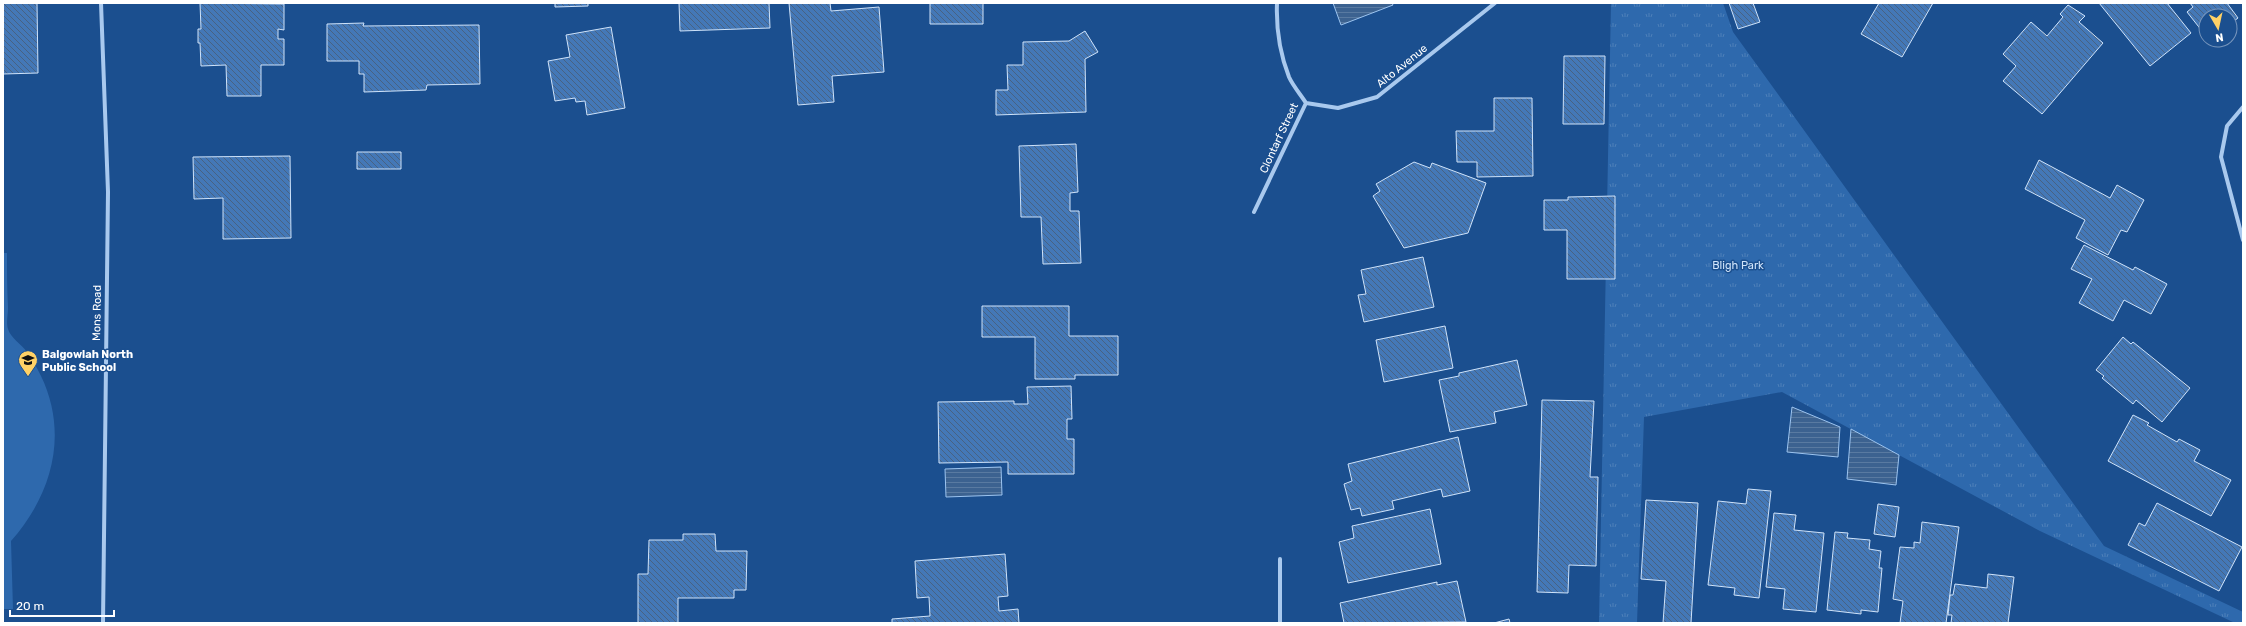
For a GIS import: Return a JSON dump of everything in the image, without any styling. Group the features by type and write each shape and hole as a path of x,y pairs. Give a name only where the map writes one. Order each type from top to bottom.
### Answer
{"street":[{"name":"Mons Road","path":"101,3 108,192 102,623"},
{"name":"Clontarf Street","path":"1254,212 1306,103 1289,78 1276,24 1277,3"},
{"name":"Alto Avenue","path":"1306,103 1338,108 1377,97 1495,3"},
{"path":"2243,107 2227,126 2221,157 2243,240"},
{"path":"1280,559 1280,623"}],"green space":[{"name":"Bligh Park","path":"1611,3 1723,3 1733,32 2104,546 2243,612 2243,623 2235,623 2040,531 1782,392 1644,417 1637,623 1599,623"},
{"path":"3,253 7,253 8,329 11,335 27,352 41,376 49,398 54,420 55,442 52,463 46,484 37,504 11,541 13,609 3,609"}],"shaded area":[{"path":"1333,3 1392,3 1393,5 1341,25"},
{"path":"1792,407 1840,427 1838,457 1787,452"},
{"path":"1851,429 1899,455 1896,485 1847,479"},
{"path":"1001,467 1002,495 946,497 945,469"}],"building":[{"path":"3,3 37,3 38,73 3,74"},
{"path":"200,3 284,4 284,30 278,29 278,39 284,39 284,65 261,65 261,96 227,96 226,65 201,66 200,43 198,43 198,29 201,29"},
{"path":"555,3 588,3 588,6 555,7"},
{"path":"679,3 769,3 770,28 680,31"},
{"path":"789,3 830,3 831,11 879,7 884,72 832,76 834,102 798,105"},
{"path":"930,3 983,3 983,24 930,24"},
{"path":"1729,3 1753,3 1760,22 1738,29"},
{"path":"1879,3 1933,3 1902,57 1861,34"},
{"path":"2099,3 2167,3 2191,33 2150,66"},
{"path":"2190,3 2227,3 2231,8 2198,8 2198,26 2187,12 2193,7"},
{"path":"2068,5 2085,16 2079,22 2103,43 2042,114 2003,81 2016,66 2003,54 2031,22 2047,36 2063,17 2060,14"},
{"path":"364,23 363,26 479,25 480,84 427,85 426,90 364,92 364,74 359,74 359,61 327,61 327,24"},
{"path":"611,27 625,108 587,115 585,101 576,102 575,98 555,101 548,61 570,57 566,35"},
{"path":"1085,31 1098,52 1085,59 1086,112 996,115 996,90 1008,90 1007,65 1023,65 1023,42 1069,41"},
{"path":"1564,56 1605,56 1604,124 1563,124"},
{"path":"1494,98 1532,98 1533,176 1477,177 1477,162 1457,162 1456,131 1494,131"},
{"path":"1076,144 1078,192 1070,193 1070,211 1079,211 1081,263 1043,264 1041,217 1021,217 1019,146"},
{"path":"357,152 401,152 401,169 357,169"},
{"path":"290,156 291,238 223,239 223,198 194,199 193,157"},
{"path":"2039,160 2110,198 2117,185 2144,200 2127,232 2121,230 2108,255 2076,238 2085,220 2025,189"},
{"path":"1414,162 1430,168 1432,163 1486,183 1468,233 1404,248 1373,196 1380,191 1376,184"},
{"path":"1615,196 1615,279 1567,279 1567,230 1544,230 1544,200 1568,200 1568,197"},
{"path":"2084,245 2133,270 2135,267 2167,284 2151,314 2124,300 2113,321 2079,303 2092,279 2071,269"},
{"path":"1423,257 1434,307 1364,322 1358,295 1366,294 1361,270"},
{"path":"982,306 1069,306 1069,336 1118,336 1118,375 1075,375 1075,379 1035,379 1035,337 982,337"},
{"path":"1445,326 1453,368 1384,382 1376,340"},
{"path":"2123,337 2131,344 2133,342 2190,388 2162,422 2136,400 2133,404 2102,378 2104,376 2096,370"},
{"path":"1517,360 1527,405 1494,412 1496,423 1450,432 1439,380 1459,376 1459,373"},
{"path":"1071,386 1072,419 1067,419 1067,439 1074,439 1074,474 1008,474 1008,462 939,463 938,402 1014,401 1014,404 1028,404 1027,387"},
{"path":"1542,400 1594,401 1590,477 1598,477 1596,566 1569,565 1568,593 1537,592"},
{"path":"2133,415 2149,423 2147,425 2177,442 2179,439 2200,450 2194,461 2231,480 2211,516 2108,461"},
{"path":"1458,437 1470,491 1443,497 1441,489 1392,501 1394,509 1362,516 1360,508 1351,510 1344,484 1352,481 1348,464"},
{"path":"1748,489 1771,491 1759,598 1734,595 1735,588 1708,585 1718,501 1746,504"},
{"path":"1646,500 1698,503 1691,623 1663,623 1666,581 1641,579"},
{"path":"2157,503 2242,547 2219,591 2128,545 2139,523 2145,526"},
{"path":"1878,504 1899,507 1895,537 1874,534"},
{"path":"1430,509 1441,564 1348,583 1339,542 1354,538 1352,526"},
{"path":"1774,513 1796,515 1794,530 1824,533 1816,612 1783,609 1785,589 1766,587"},
{"path":"1922,522 1959,527 1946,623 1900,623 1903,601 1893,599 1900,547 1914,548 1914,542 1920,543"},
{"path":"1835,532 1848,533 1847,538 1870,540 1869,549 1881,551 1879,568 1882,568 1878,612 1861,610 1861,614 1827,610"},
{"path":"683,534 715,534 716,551 747,551 746,590 734,590 734,598 678,598 678,623 638,623 638,574 648,574 649,540 683,540"},
{"path":"1005,554 1008,596 998,597 999,611 1018,609 1019,623 892,623 892,619 930,616 929,597 917,598 915,561"},
{"path":"1988,574 2014,577 2008,623 1951,623 1952,615 1948,615 1950,595 1953,595 1955,584 1987,588"},
{"path":"1457,581 1466,622 1344,623 1340,603 1437,582 1437,585"},
{"path":"1509,619 1510,623 1494,623"}],"place":[{"name":"Balgowlah North Public School","path":"28,377"}]}
